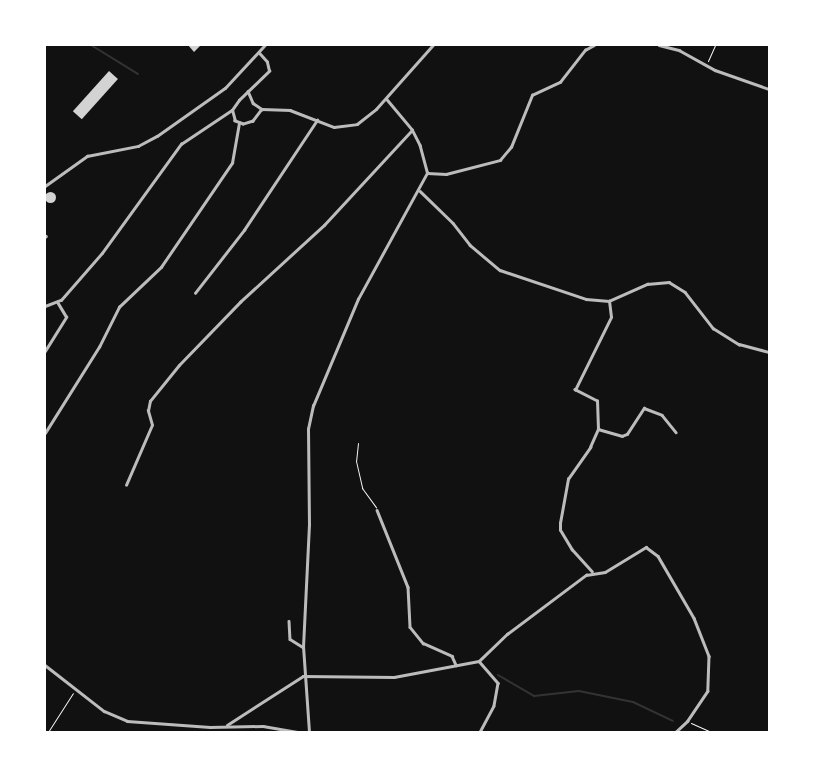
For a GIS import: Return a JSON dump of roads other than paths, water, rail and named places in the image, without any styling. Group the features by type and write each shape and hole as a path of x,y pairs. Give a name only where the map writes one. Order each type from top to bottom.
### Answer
{"street":[{"path":"45,186 87,156 138,146 157,136 225,88 265,45"},
{"path":"248,91 253,103 262,109 290,110 334,126 357,124 386,98 434,45"},
{"path":"427,173 446,174 500,160 511,147 532,95 560,82 585,50 594,45"},
{"path":"659,45 679,50 706,64 769,89"},
{"path":"45,306 60,300 102,253 175,151 232,110 269,71 267,62 259,53"},
{"path":"309,732 303,676 309,525 308,429 313,406 372,268 420,191 427,173 420,146 412,130 386,98"},
{"path":"239,123 253,121 262,109"},
{"path":"232,110 232,116 239,123"},
{"path":"195,293 244,230 318,120"},
{"path":"45,433 98,347 119,307 160,267 232,163 239,123"},
{"path":"126,485 152,425 148,412 150,401 179,365 240,302 324,224 412,130"},
{"path":"420,191 453,223 470,245 500,270 586,299 609,301 647,284 669,282 685,292 713,328 739,344 769,352"},
{"path":"592,572 572,550 560,523 568,479 590,447 598,429 597,401 575,390 611,317 609,301"},
{"path":"45,351 66,317 57,302"},
{"path":"598,429 622,436 627,434 644,408 662,415 676,432"},
{"path":"377,510 408,587 410,627 423,643 452,656 456,665"},
{"path":"227,725 303,676 394,677 479,661 507,634 592,572 604,572 646,547 658,556 694,618 709,656 708,691 688,721 676,732"},
{"path":"289,621 290,639 303,647"},
{"path":"479,661 498,683 494,706 480,732"},
{"path":"45,665 104,710 127,721 210,728 227,725 263,726 298,732"}],"waterway":[{"path":"91,45 138,74"},
{"path":"498,675 534,696 579,691 633,702 673,721"}]}
